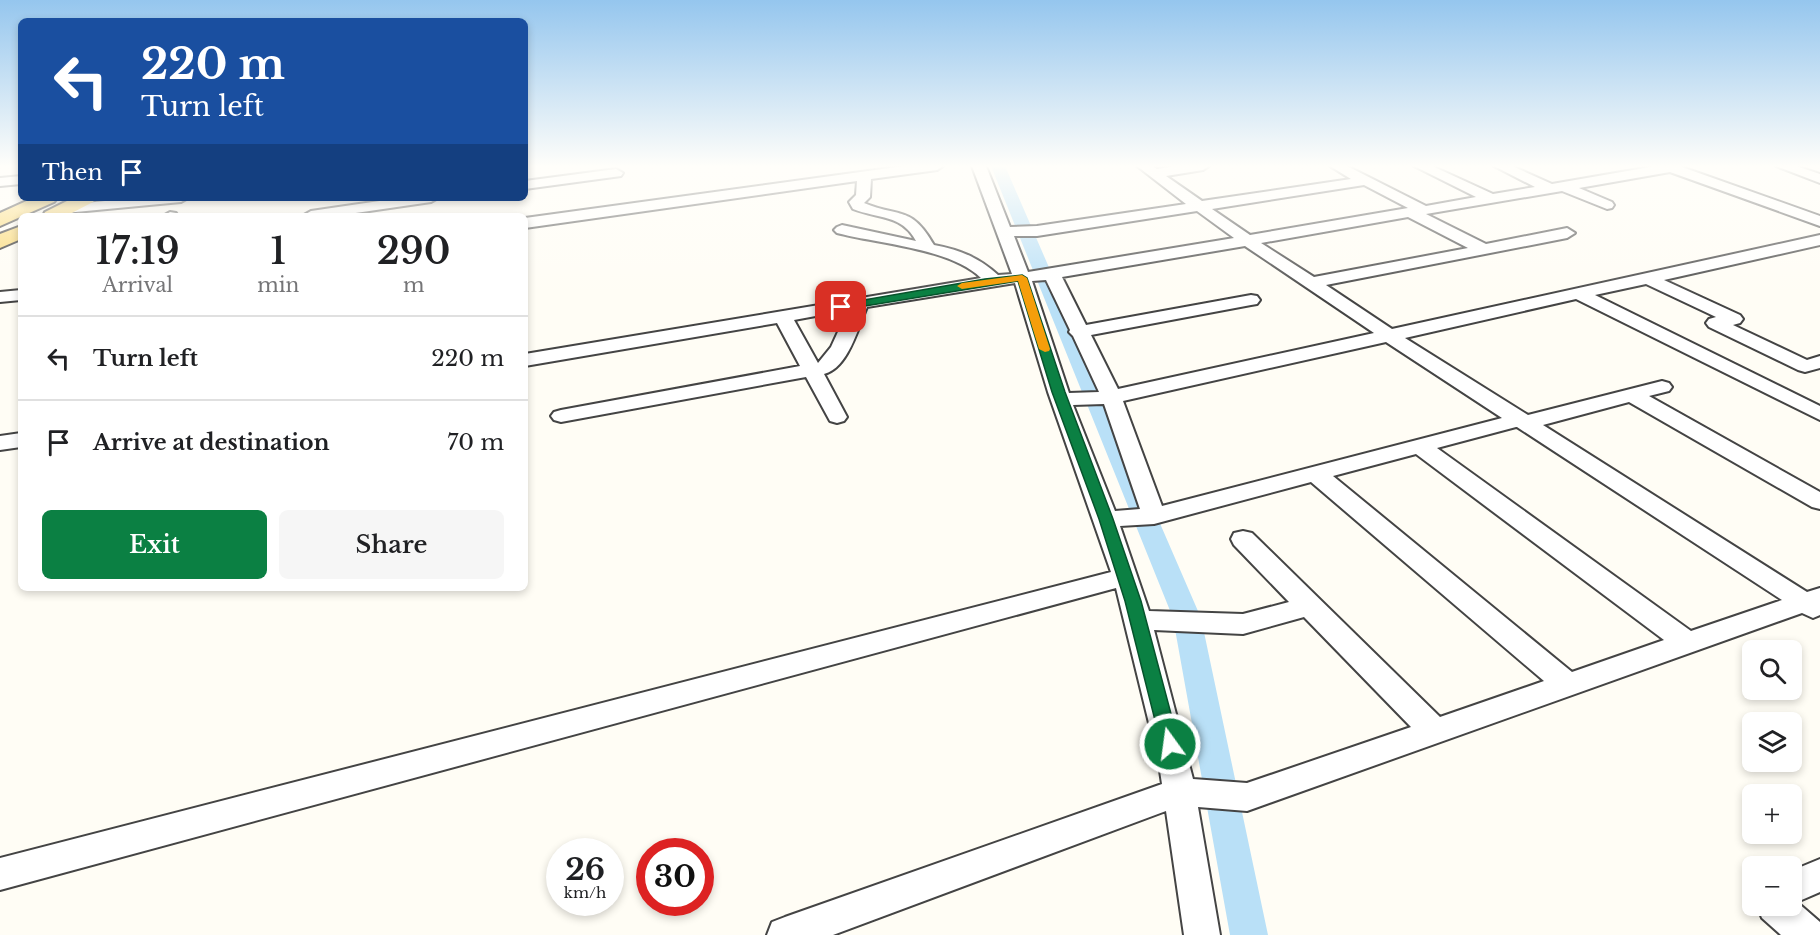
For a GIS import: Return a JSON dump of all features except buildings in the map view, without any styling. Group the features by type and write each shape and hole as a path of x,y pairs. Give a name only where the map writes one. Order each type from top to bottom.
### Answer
{"main road":[{"path":"0,220 23,210"},
{"path":"0,243 18,234"}],"street":[{"path":"59,213 86,210"},
{"path":"528,222 581,210"},
{"path":"867,210 902,216 916,227 927,246"},
{"path":"1001,210 1036,276 1078,332 1112,397 1154,516"},
{"path":"1012,232 1037,231 1177,210"},
{"path":"1206,210 1248,241 1521,422 1815,604"},
{"path":"528,360 1248,241 1424,210"},
{"path":"1789,210 1820,221"},
{"path":"346,213 380,211"},
{"path":"1416,211 1483,249"},
{"path":"842,230 927,246 955,254 976,264 994,281"},
{"path":"1311,283 1567,233"},
{"path":"1069,400 1112,397 1820,240"},
{"path":"1036,276 1069,400 1116,518 1124,578 1138,620 1175,765 1193,793 1202,935"},
{"path":"1647,279 1734,319 1715,323 1805,366 1820,362"},
{"path":"1579,294 1820,414"},
{"path":"0,297 18,295"},
{"path":"1078,332 1251,300"},
{"path":"561,416 824,368 831,362 845,338 860,304"},
{"path":"783,317 837,417"},
{"path":"1116,518 1154,516 1420,446 1662,387"},
{"path":"1632,395 1820,502"},
{"path":"0,443 18,440"},
{"path":"1420,446 1688,643"},
{"path":"1315,473 1568,685"},
{"path":"1243,539 1435,732"},
{"path":"0,874 1124,578"},
{"path":"785,935 1193,793 1247,797 1688,643 1815,604"},
{"path":"1138,620 1243,624 1309,606"},
{"path":"1802,883 1820,875"},
{"path":"1786,916 1807,935"}],"waterway":[{"path":"1016,210 1187,618 1249,935"}],"slow traffic":[{"path":"962,286 1022,278 1045,349"}],"route":[{"path":"841,307 985,282 1022,278 1058,392 1106,519 1133,601 1170,744"}]}
